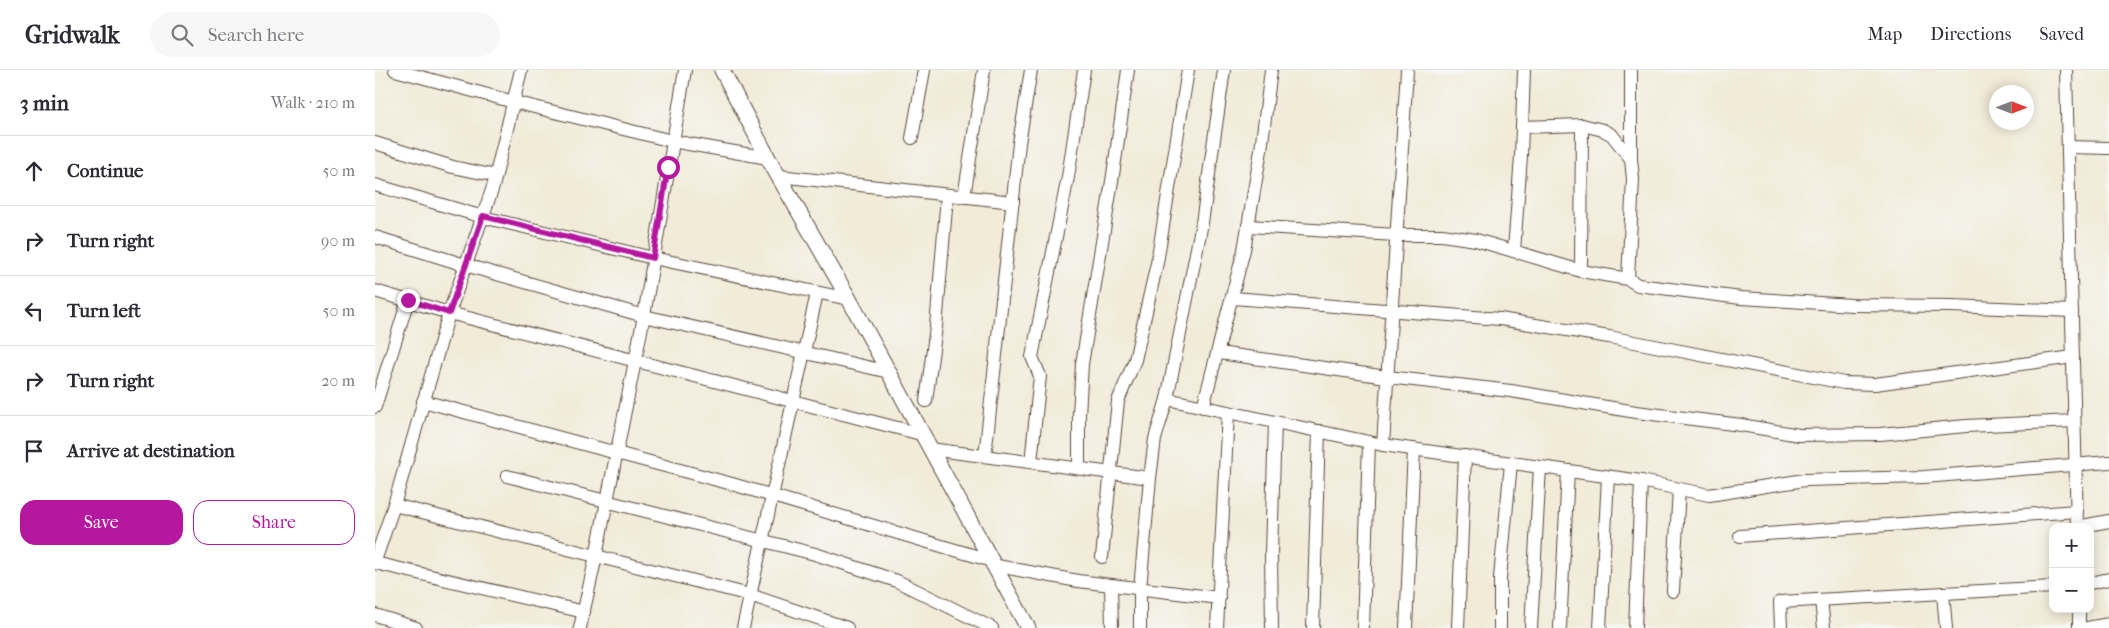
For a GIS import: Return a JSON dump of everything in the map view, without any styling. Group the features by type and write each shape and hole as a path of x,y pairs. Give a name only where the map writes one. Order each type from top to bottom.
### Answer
{"street":[{"path":"395,70 673,141 768,158"},
{"path":"521,70 515,102 496,176 449,313 394,505 375,562 584,612"},
{"path":"580,628 636,360 685,70"},
{"path":"722,70 768,158 849,299 1028,628"},
{"path":"912,138 925,70"},
{"path":"965,197 984,70"},
{"path":"985,456 1019,143 1031,70"},
{"path":"1031,462 1041,376 1032,357 1068,176 1084,70"},
{"path":"1079,468 1079,414 1082,364 1109,202 1128,70"},
{"path":"1102,557 1118,401 1135,360 1157,262 1188,70"},
{"path":"1139,628 1140,589 1155,439 1167,399 1201,223 1224,70"},
{"path":"1203,407 1233,298 1249,226 1271,70"},
{"path":"1383,445 1407,70"},
{"path":"1514,251 1524,70"},
{"path":"1628,279 1633,179 1631,159 1631,70"},
{"path":"2066,70 2077,523"},
{"path":"1522,127 1582,125 1603,130 1612,135 1631,159"},
{"path":"1581,271 1582,125"},
{"path":"375,143 453,167 496,176"},
{"path":"2068,147 2109,148"},
{"path":"779,176 1013,202"},
{"path":"375,185 483,216 653,258 849,299"},
{"path":"926,401 936,327 947,196"},
{"path":"1249,226 1396,235 1442,235 1476,240 1581,271 1628,279 1638,285 1741,298 1852,305 1952,306 2072,311"},
{"path":"375,237 465,266 644,316 889,372"},
{"path":"375,290 449,313 921,434"},
{"path":"743,628 817,293"},
{"path":"1233,298 1500,320 1564,329 1713,356 1844,383 1875,384 2073,357"},
{"path":"375,407 408,300"},
{"path":"1219,353 1387,377 1511,391 1636,412 1741,425 1799,435 1880,434 1966,426 2074,421"},
{"path":"1167,399 1383,445 1641,482 1709,495 1805,480 1924,477 2075,463 2109,462"},
{"path":"423,401 772,496 991,562 1111,585 1219,598"},
{"path":"1217,628 1228,412"},
{"path":"1272,628 1271,554 1275,422"},
{"path":"1313,628 1319,431"},
{"path":"1363,628 1369,442"},
{"path":"930,449 1150,478"},
{"path":"1406,628 1414,449"},
{"path":"1458,628 1465,456"},
{"path":"1500,628 1500,578 1511,463"},
{"path":"1531,628 1540,467"},
{"path":"1560,628 1569,471"},
{"path":"507,476 815,554 897,581 992,628"},
{"path":"1600,628 1608,477"},
{"path":"1635,628 1641,482"},
{"path":"1673,591 1679,489"},
{"path":"394,505 750,595 847,628"},
{"path":"1740,536 2077,511"},
{"path":"2094,524 2109,521"},
{"path":"2094,582 2109,579"},
{"path":"1111,585 1112,628"},
{"path":"1781,628 1781,602 2049,587"},
{"path":"1943,593 1946,628"},
{"path":"1821,600 1824,628"},
{"path":"2079,613 2079,628"},
{"path":"375,615 416,628"},
{"path":"2087,628 2109,624"}],"route":[{"path":"408,300 449,313 483,216 653,258 668,167"}]}
